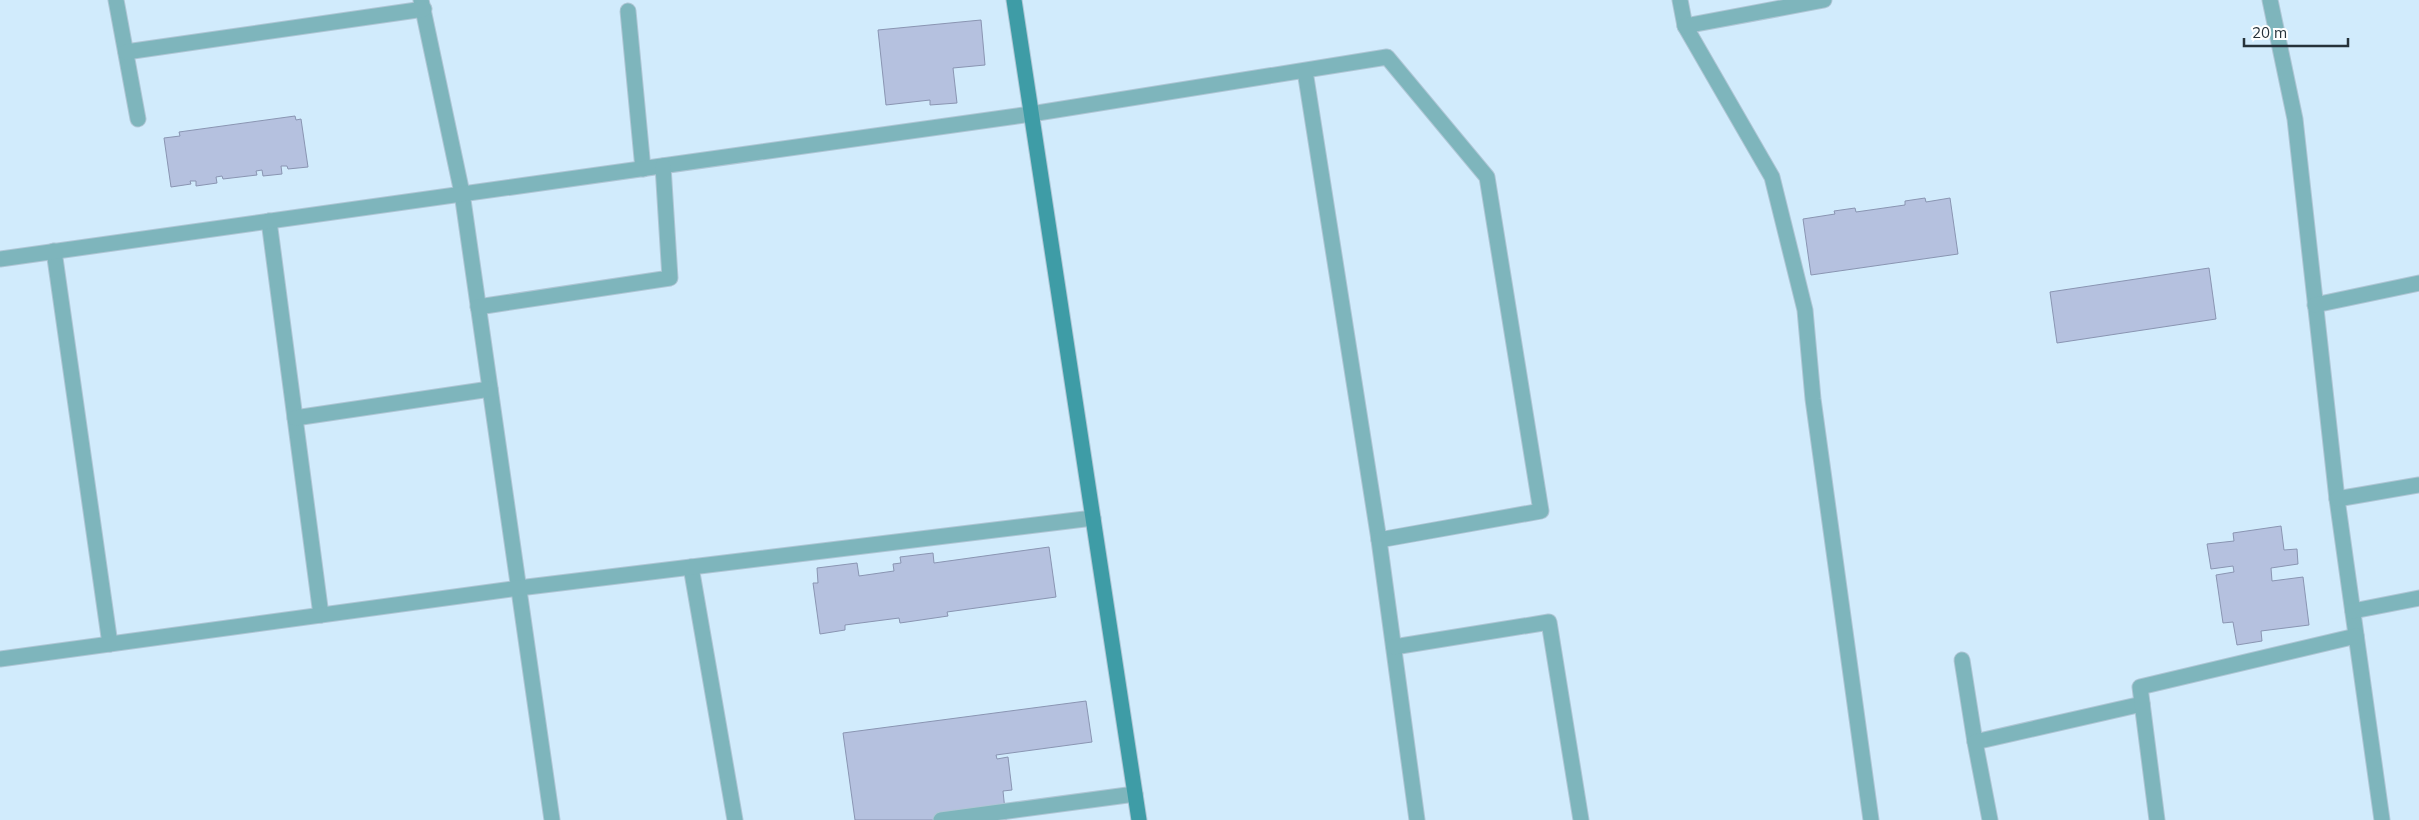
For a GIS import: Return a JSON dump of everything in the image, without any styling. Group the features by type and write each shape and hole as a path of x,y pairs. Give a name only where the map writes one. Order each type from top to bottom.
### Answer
{"street":[{"path":"116,0 138,119"},
{"path":"1014,0 1139,820"},
{"path":"1680,0 1685,26 1772,177 1805,310 1813,399 1871,820"},
{"path":"1685,26 1824,0"},
{"path":"2270,0 2295,119 2337,500 2382,820"},
{"path":"126,52 422,4 462,193 552,820"},
{"path":"628,11 643,168"},
{"path":"0,259 1031,114 1387,57 1487,177 1541,511 1379,540"},
{"path":"1305,71 1379,540 1417,820"},
{"path":"478,307 670,278 663,166"},
{"path":"269,221 321,615"},
{"path":"54,251 110,644"},
{"path":"2315,305 2419,283"},
{"path":"295,418 490,389"},
{"path":"2337,500 2419,485"},
{"path":"0,659 519,588 1093,518"},
{"path":"691,567 734,820"},
{"path":"2353,611 2419,598"},
{"path":"1394,647 1549,622 1581,820"},
{"path":"2157,820 2140,687 2356,636"},
{"path":"1962,660 1990,820"},
{"path":"1975,742 2142,704"},
{"path":"941,820 1135,794"}],"building":[{"path":"981,20 985,65 953,68 957,103 930,105 930,100 886,105 878,30"},
{"path":"295,116 296,120 301,119 308,167 288,169 287,166 281,166 282,174 263,176 262,170 256,171 257,175 223,179 222,176 216,177 217,183 196,186 196,181 190,181 191,184 171,187 164,138 180,136 179,132"},
{"path":"1925,198 1926,202 1950,198 1958,254 1811,275 1803,219 1835,214 1834,211 1855,208 1856,212 1905,205 1905,201"},
{"path":"2209,268 2216,319 2057,343 2050,292"},
{"path":"2281,526 2284,550 2297,549 2298,564 2271,568 2272,581 2303,577 2309,625 2261,631 2262,641 2237,645 2233,622 2223,623 2216,575 2234,572 2233,566 2211,569 2207,544 2234,541 2233,533"},
{"path":"1049,547 1056,597 947,612 948,616 900,623 899,618 845,625 845,630 820,634 813,583 818,583 817,568 857,563 859,576 894,571 893,564 901,563 900,557 933,553 934,563"},
{"path":"1086,701 1092,742 996,755 997,759 1008,757 1012,790 1003,791 1006,820 855,820 843,733"}]}
